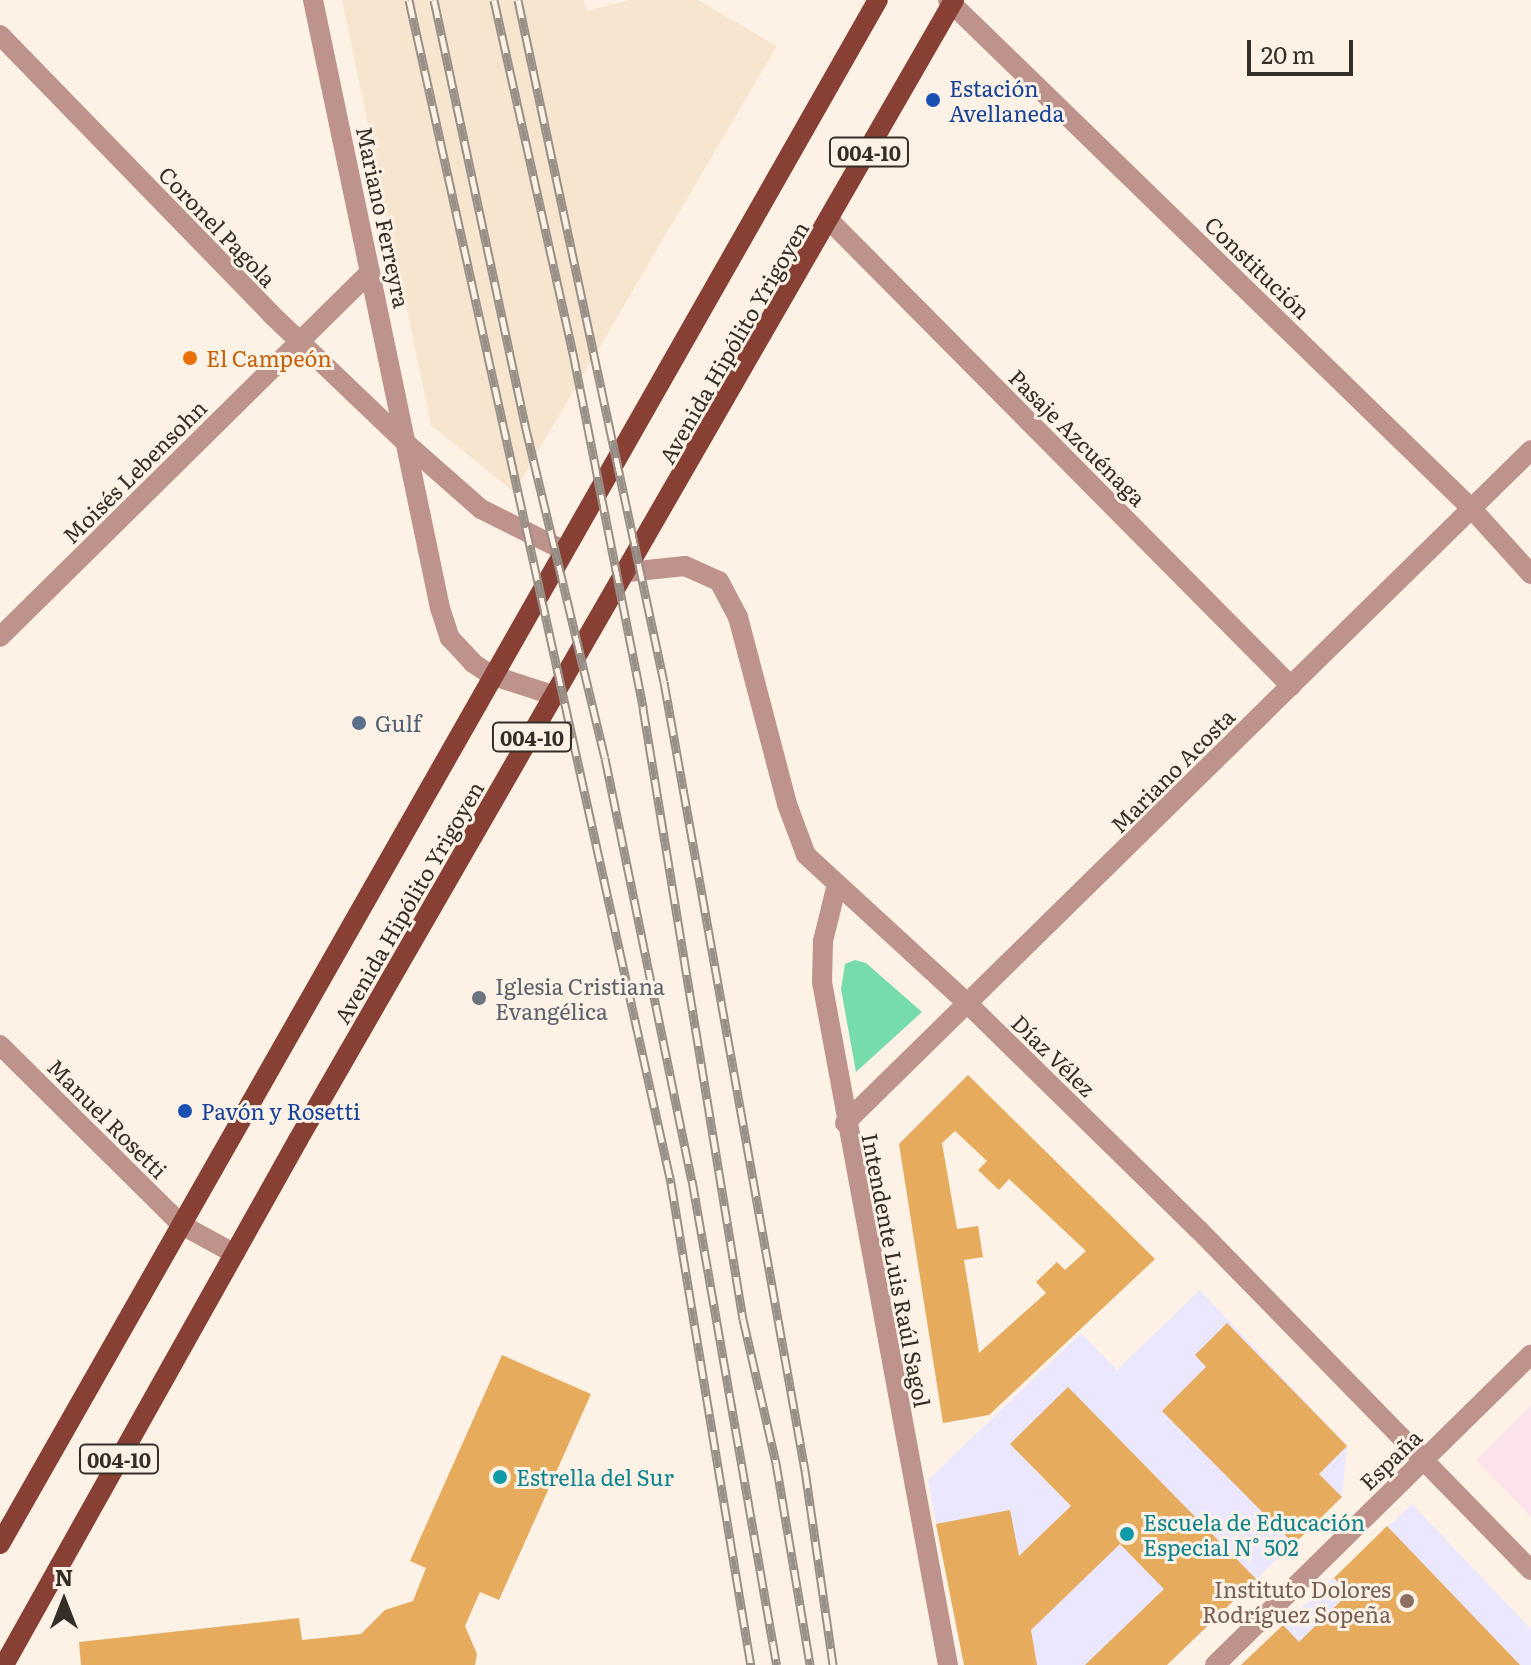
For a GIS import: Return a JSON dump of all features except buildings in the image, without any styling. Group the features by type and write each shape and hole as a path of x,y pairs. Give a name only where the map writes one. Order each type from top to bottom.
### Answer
{"main road":[{"name":"Avenida Hipólito Yrigoyen","path":"0,1544 561,549 878,0"},
{"name":"Avenida Hipólito Yrigoyen","path":"4,1665 235,1254 830,221 951,1"}],"street":[{"name":"Mariano Ferreyra","path":"313,0 450,638 491,675 556,696"},
{"name":"Constitución","path":"951,1 1472,509 1531,574"},
{"name":"Coronel Pagola","path":"0,35 298,341 407,444"},
{"name":"Pasaje Azcuénaga","path":"830,221 1291,686"},
{"name":"Moisés Lebensohn","path":"0,637 370,272"},
{"path":"407,444 481,509 561,549"},
{"name":"Mariano Acosta","path":"845,1123 1531,450"},
{"name":"Díaz Vélez","path":"628,572 685,566 711,576 729,594 797,838 806,855 968,1004 1425,1458 1531,1570"},
{"name":"Intendente Luis Raúl Sagol","path":"837,884 823,941 822,982 845,1123 948,1665"},
{"name":"Manuel Rosetti","path":"0,1045 182,1225 235,1254"},
{"name":"España","path":"1215,1665 1531,1354"}],"shaded area":[{"path":"342,0 584,0 587,11 629,0 698,0 777,46 514,492 431,425"},
{"path":"1200,1290 1347,1446 1342,1497 1167,1665 964,1665 928,1480 1081,1333 1117,1370"},
{"path":"1531,1405 1531,1517 1476,1460"},
{"name":"Instituto Dolores Rodríguez Sopeña","path":"1412,1504 1531,1629 1531,1665 1241,1665"}],"green space":[{"path":"855,960 866,963 922,1012 856,1072 841,989 845,964"}],"railway":[{"path":"409,0 671,1183 751,1665"},
{"path":"434,0 525,425 605,758 692,1180 777,1665"},
{"path":"494,0 573,353 643,708 743,1319 776,1463 810,1665"},
{"path":"518,0 664,682 805,1470 833,1665"}],"place":[{"name":"Estación Avellaneda","path":"933,100"},
{"name":"El Campeón","path":"190,358"},
{"name":"Gulf","path":"359,723"},
{"name":"Iglesia Cristiana Evangélica","path":"479,998"},
{"name":"Pavón y Rosetti","path":"185,1111"},
{"name":"Estrella del Sur","path":"500,1477"},
{"name":"Escuela de Educación Especial N° 502","path":"1127,1534"},
{"name":"Instituto Dolores Rodríguez Sopeña","path":"1407,1601"}]}
